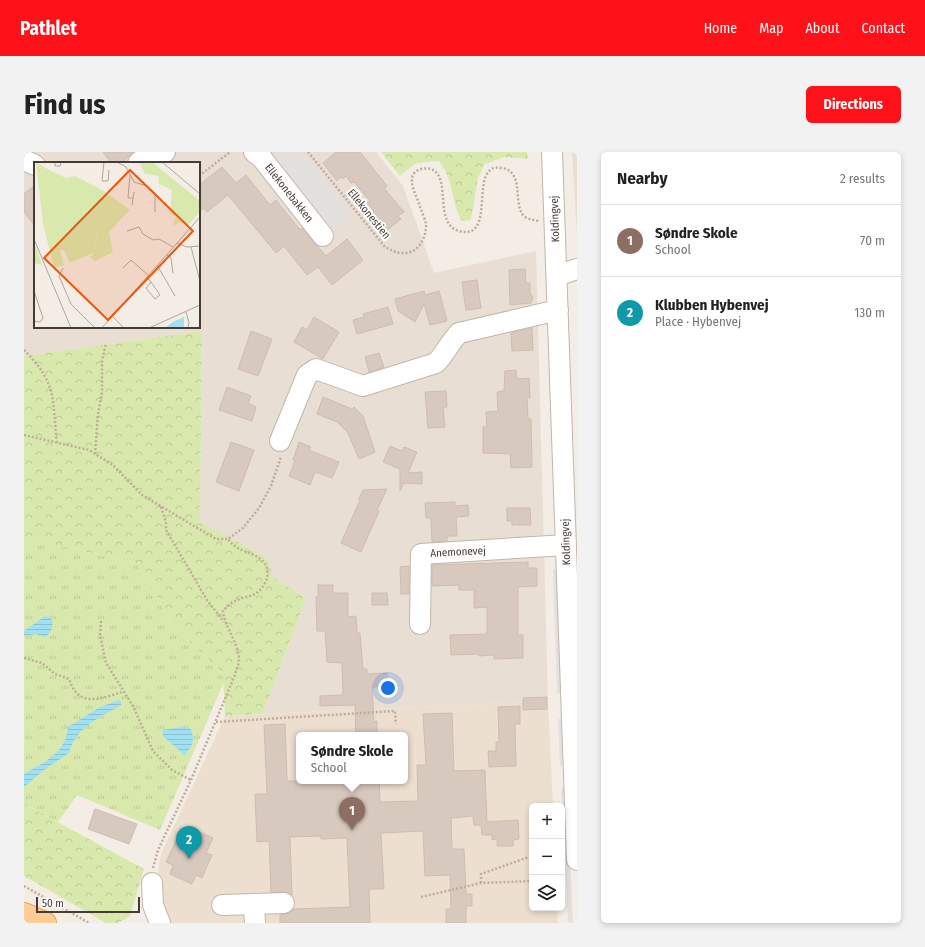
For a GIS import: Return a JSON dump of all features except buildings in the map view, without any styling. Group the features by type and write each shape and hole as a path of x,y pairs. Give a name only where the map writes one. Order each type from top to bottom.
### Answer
{"main road":[{"path":"24,914 45,923"}],"street":[{"path":"139,162 143,159 165,152"},
{"name":"Ellekonebakken","path":"254,152 261,157 323,236"},
{"name":"Koldingvej","path":"552,152 558,310 569,373 571,465 570,556 577,860"},
{"path":"24,160 34,165"},
{"path":"557,276 577,269"},
{"path":"280,441 307,375 316,369 363,386 436,363 445,355 452,340 459,333 558,310"},
{"name":"Anemonevej","path":"420,624 421,554 570,556"},
{"path":"152,883 153,905 160,923"},
{"path":"222,906 255,914 284,903"}],"path":[{"path":"200,175 230,152"},
{"name":"Ellekonestien","path":"308,152 385,247 395,252 404,254 413,251 425,238 426,224 412,181 414,173 420,169 427,168 434,170 440,177 446,219 453,228 460,232 469,232 475,228 481,220 484,178 494,168 509,170 515,177 521,212 526,218 555,225"},
{"path":"95,454 98,414 102,392 102,361 106,342"},
{"path":"24,350 36,362 47,378 53,393 57,444"},
{"path":"24,435 57,444 89,450 113,465 142,495 216,539 228,540 243,528 259,508 271,486 283,452 280,441"},
{"path":"152,883 153,866 158,850 191,780 236,675 239,659 235,644 225,623 207,600 166,530 166,522 161,507"},
{"path":"225,623 223,611 234,601 256,594 265,584 268,574 266,566 260,558 232,546 228,540"},
{"path":"101,620 100,635 106,663 133,706 153,751 172,770 191,780"},
{"path":"24,658 42,663 55,674 69,679 76,693 84,698 104,698 122,692"},
{"path":"216,722 395,711 396,724"},
{"path":"481,883 481,874 529,858"},
{"path":"421,897 481,883 529,881"},
{"path":"24,886 89,923"}],"shaded area":[{"path":"24,152 376,152 403,186 434,273 536,251 548,701 263,714 306,598 274,578 267,558 200,521 202,331 24,356"},
{"path":"279,152 304,152 353,216 326,236 268,161"},
{"path":"572,152 577,152 577,234"},
{"path":"553,569 557,569 562,694 557,694"},
{"path":"548,701 553,803 529,803 529,911 557,911 558,923 170,923 156,884 161,854 225,716"},
{"path":"558,719 565,719 567,765 560,765"},
{"path":"567,781 573,923 569,923 568,920 565,865 565,803 562,803 561,791"}],"green space":[{"path":"381,152 527,152 528,159 504,157 485,164 478,178 471,220 462,221 458,213 448,176 439,161 416,163 400,176"},
{"path":"202,331 200,521 267,558 274,578 306,598 263,714 225,716 223,674 173,625 136,563 24,538 24,356"},
{"path":"24,538 136,563 173,625 223,674 224,682 160,830 77,795 58,822 28,806 24,801"},
{"path":"24,801 28,806 144,869 130,916 118,923 106,923 24,876"}],"water":[{"path":"45,616 50,618 53,622 51,631 46,637 35,634 24,636 24,631"},
{"path":"119,700 121,705 89,724 77,736 69,753 44,770 24,787 24,774 46,761 58,751 66,737 68,727 100,707"},
{"path":"183,727 191,729 193,737 191,746 184,755 163,736 162,730"}],"place":[{"name":"Søndre Skole","path":"352,830"},
{"name":"Klubben Hybenvej","path":"189,859"}]}
